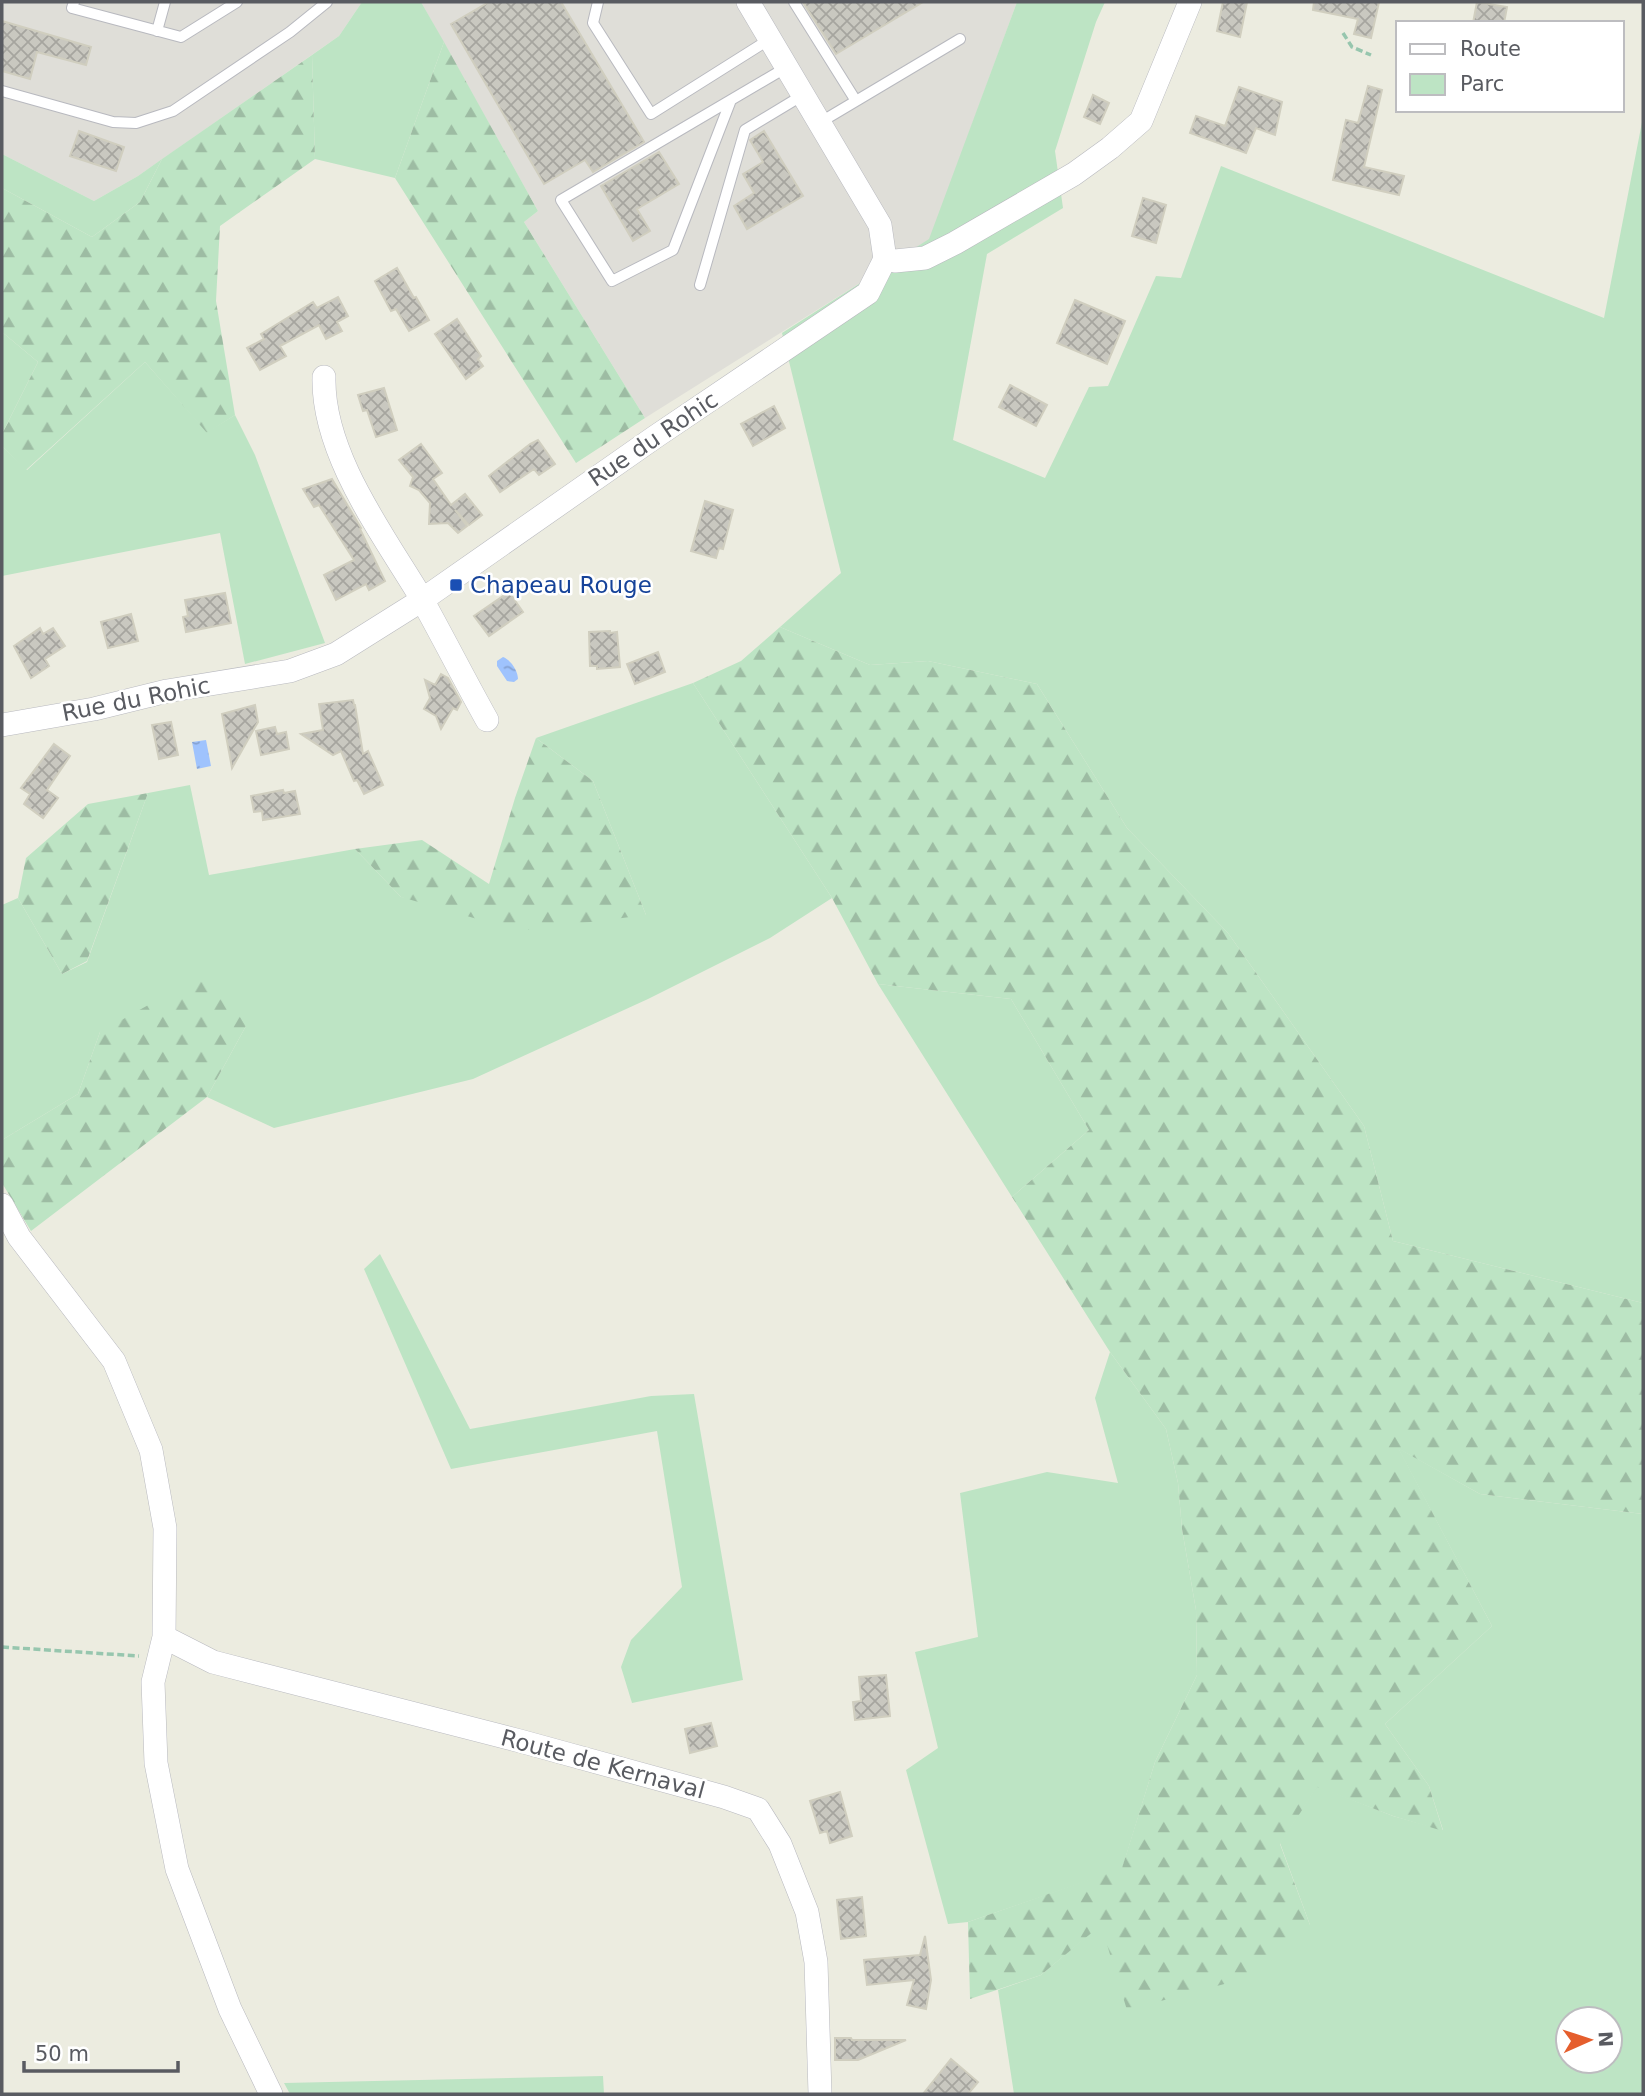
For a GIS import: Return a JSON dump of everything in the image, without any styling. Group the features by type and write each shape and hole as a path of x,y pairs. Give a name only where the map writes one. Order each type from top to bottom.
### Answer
{"street":[{"path":"748,2 880,225 885,258 895,261 925,258 956,243 1074,174 1142,121 1190,2"},
{"name":"Rue du Rohic","path":"2,725 94,709 167,691 290,671 336,654 422,600 654,437 867,293 885,258"},
{"path":"324,377 326,413 338,451 358,492 422,600 486,720"},
{"path":"2,1205 19,1237 114,1361 151,1450 165,1528 161,1647 153,1682 156,1763 177,1869 230,2008 271,2094"},
{"name":"Route de Kernaval","path":"161,1647 520,1741 724,1797 758,1809 780,1844 807,1912 816,1962 820,2094"}],"lane":[{"path":"74,2 72,8 181,37 237,2"},
{"path":"156,30 165,2"},
{"path":"2,91 113,121 136,123 173,111 290,32 327,2"},
{"path":"598,2 593,23 651,114 770,39"},
{"path":"794,2 856,101"},
{"path":"820,123 960,39"},
{"path":"731,100 673,250 612,281 561,200 787,67"},
{"path":"700,285 746,130 803,95"}],"path":[{"path":"1343,33 1352,47 1371,55"},
{"path":"2,1647 161,1647"}],"shaded area":[{"path":"2,2 362,2 339,36 138,176 94,201 2,154"},
{"path":"421,2 1017,2 930,239 645,418 524,222 538,211"}],"green space":[{"path":"362,2 421,2 444,42 395,178 315,159 312,55 339,36"},
{"path":"1017,2 1105,2 1096,22 1055,151 1063,208 987,254 953,440 1045,478 1089,387 1108,386 1156,276 1181,278 1221,166 1604,318 1643,117 1643,1303 1393,1241 1364,1126 1228,933 1127,828 1037,684 928,661 870,665 780,627 841,573 782,333 929,239"},
{"path":"444,42 538,211 524,222 645,418 576,463 395,178"},
{"path":"312,55 315,159 220,226 216,301 235,415 207,433 145,362 26,470 2,446 2,434 38,362 2,332 2,188 92,237 140,202 162,159"},
{"path":"2,154 94,201 162,159 140,202 92,237 2,188"},
{"path":"2,332 38,362 2,434"},
{"path":"145,362 207,432 235,415 255,455 325,643 245,664 220,533 2,576 2,446 27,470"},
{"path":"780,627 870,665 928,661 1037,684 1127,828 1228,933 1364,1126 1393,1241 1643,1303 1643,1514 1480,1494 1399,1449 1492,1626 1385,1724 1429,1786 1443,1831 1393,1816 1317,1787 1280,1844 1310,1925 1258,1975 1127,2010 1101,1925 1041,1975 970,1999 968,1922 1122,1868 1155,1762 1197,1675 1196,1610 1182,1529 1178,1483 1166,1429 1110,1352 1012,1197 1089,1130 1011,999 878,984 832,898 693,683 741,661"},
{"path":"693,683 832,898 770,938 648,999 473,1079 274,1128 207,1097 246,1026 100,1032 78,1094 2,1140 2,905 18,898 62,974 87,962 148,793 190,785 209,875 355,849 401,897 646,915 593,781 536,738"},
{"path":"536,738 593,781 646,915 519,931 401,897 355,849 422,840 489,884"},
{"path":"148,793 87,961 62,974 18,898 26,858 88,804"},
{"path":"211,970 246,1026 207,1097 31,1231 2,1183 2,1140 78,1094 100,1032"},
{"path":"878,984 1011,999 1089,1130 1012,1197"},
{"path":"380,1254 470,1429 651,1396 694,1394 743,1680 632,1703 621,1667 631,1640 682,1587 657,1431 451,1469 364,1269"},
{"path":"1110,1352 1166,1429 1178,1483 1182,1529 1196,1610 1197,1675 1155,1762 1122,1869 968,1922 948,1924 906,1770 938,1748 915,1652 978,1637 960,1493 1047,1472 1118,1483 1095,1398"},
{"path":"1398,1448 1480,1494 1643,1514 1643,2094 1014,2094 998,1990 1041,1975 1101,1924 1310,1925 1280,1843 1317,1786 1393,1816 1443,1830 1429,1786 1385,1724 1492,1626"},
{"path":"603,2076 604,2094 290,2094 284,2083"}],"water":[{"path":"503,657 515,669 518,679 514,682 507,681 497,666 497,661"},
{"path":"206,740 211,766 197,769 192,742"}],"building":[{"path":"489,2 561,2 644,142 593,172 585,160 544,184 451,24"},
{"path":"803,2 923,2 836,54"},
{"path":"1223,2 1247,2 1240,37 1217,31"},
{"path":"1314,2 1379,2 1371,38 1354,34 1358,19 1313,10"},
{"path":"1477,2 1507,7 1504,21 1473,21"},
{"path":"2,21 91,47 86,65 37,52 30,79 2,71"},
{"path":"1368,86 1382,90 1364,167 1404,176 1399,195 1333,180 1346,120 1358,123"},
{"path":"1239,87 1282,102 1275,135 1256,128 1246,153 1190,133 1196,116 1225,126"},
{"path":"1093,95 1109,103 1100,124 1084,117"},
{"path":"79,131 124,147 116,171 70,156"},
{"path":"764,131 803,196 747,229 734,206 754,193 743,174 763,162 750,140"},
{"path":"659,152 679,184 637,209 650,231 633,241 601,186"},
{"path":"1143,198 1166,205 1156,243 1132,236"},
{"path":"397,268 429,320 409,331 396,309 391,311 375,281"},
{"path":"338,297 348,316 337,322 342,331 326,339 319,325 280,346 286,356 260,370 247,348 264,339 261,334 313,302 317,308"},
{"path":"1075,300 1125,321 1107,364 1057,343"},
{"path":"457,319 481,356 478,359 483,366 466,379 435,334"},
{"path":"1010,385 1047,405 1036,426 999,407"},
{"path":"384,388 397,430 376,437 367,410 363,411 358,395"},
{"path":"774,406 785,428 753,446 741,424"},
{"path":"538,440 555,464 539,475 534,469 500,492 489,476"},
{"path":"421,444 442,473 433,479 451,505 465,494 482,515 469,525 455,510 467,526 458,533 448,523 429,524 430,503 419,490 410,486 413,477 399,460"},
{"path":"332,479 361,528 385,581 369,590 366,584 336,600 324,575 354,560 319,505 314,507 303,489"},
{"path":"705,501 733,510 723,549 719,548 716,558 691,551"},
{"path":"509,592 523,612 489,636 474,616"},
{"path":"225,593 231,623 186,632 183,617 188,616 185,600"},
{"path":"131,614 138,641 108,648 101,622"},
{"path":"40,628 43,634 53,628 65,646 45,659 49,666 31,678 14,646"},
{"path":"589,632 617,632 620,667 597,669 597,666 590,666"},
{"path":"658,652 665,672 635,684 627,664"},
{"path":"441,674 448,678 461,702 457,710 453,708 441,729 436,716 424,709 430,698 425,680 435,685"},
{"path":"353,700 363,754 368,751 383,785 364,794 357,780 354,781 341,751 333,755 301,734 323,730 319,704"},
{"path":"255,705 258,722 232,768 222,714"},
{"path":"171,722 178,755 159,759 152,725"},
{"path":"275,727 277,734 286,732 289,749 261,755 256,731"},
{"path":"54,744 70,756 47,790 58,798 43,818 24,804 30,794 21,788"},
{"path":"283,790 284,793 295,791 300,814 263,820 262,811 254,812 251,796"},
{"path":"886,1675 890,1716 855,1720 853,1702 861,1701 859,1677"},
{"path":"711,1723 717,1746 690,1753 685,1729"},
{"path":"840,1792 852,1836 830,1843 827,1831 820,1833 810,1801"},
{"path":"862,1897 866,1936 841,1939 837,1900"},
{"path":"925,1936 931,1980 926,2009 907,2005 914,1980 867,1985 864,1960 920,1955"},
{"path":"835,2038 906,2040 858,2060 835,2060"},
{"path":"951,2059 978,2082 968,2094 923,2094"}],"place":[{"name":"Chapeau Rouge","path":"456,585"}]}
